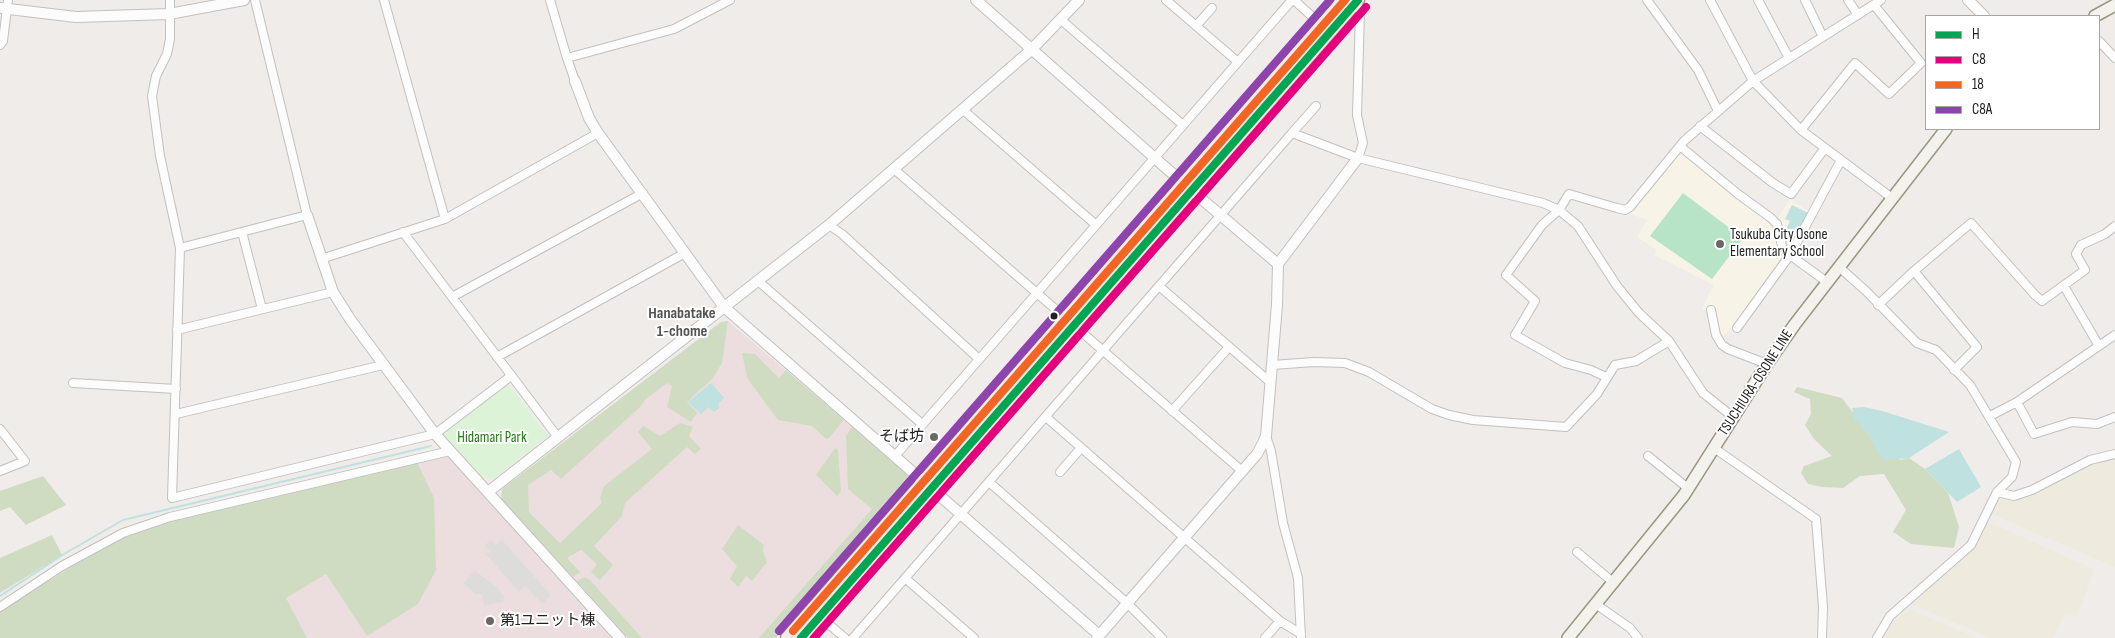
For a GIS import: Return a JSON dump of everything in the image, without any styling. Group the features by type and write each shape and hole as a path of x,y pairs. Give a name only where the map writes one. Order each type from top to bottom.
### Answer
{"main road":[{"path":"801,638 928,485 1187,187 1352,1"},
{"path":"2097,15 2115,5"},
{"name":"TSUCHIURA-OSONE LINE","path":"1568,638 1689,489 1766,364 1945,130"},
{"path":"787,638 928,485"}],"street":[{"path":"170,0 170,39 167,54 156,76 152,96 160,156 180,248 172,498 435,434 511,376"},
{"path":"0,45 3,41 5,6 76,17 169,14 244,0"},
{"path":"255,0 307,215 333,292 383,365 435,434 620,638"},
{"path":"384,0 445,219"},
{"path":"550,0 567,58 589,118 724,308 961,514 1098,637 1257,454 1266,436 1279,278 1278,264 1358,158 1363,144 1357,115 1360,12 1352,1"},
{"path":"567,58 674,30 730,0"},
{"path":"976,0 1187,187 1278,264"},
{"path":"488,492 557,436 829,225 1031,50 1079,0"},
{"path":"1166,0 1238,62"},
{"path":"895,456 1095,224 1293,0 1316,20"},
{"path":"1646,0 1698,70 1718,111"},
{"path":"1710,0 1753,81 1801,130 1892,198"},
{"path":"1758,0 1789,58"},
{"path":"1805,0 1823,37"},
{"path":"1848,0 1858,15"},
{"path":"1968,0 1983,15"},
{"path":"1606,377 1591,370 1565,363 1515,335 1535,301 1506,276 1542,224 1559,210 1569,194 1625,210 1635,202 1680,146 1700,126 1753,81 1878,2 1921,63 1889,94 1855,63 1801,130"},
{"path":"1196,26 1212,8"},
{"path":"1060,19 1183,125"},
{"path":"2100,42 2115,58"},
{"path":"853,638 1316,106"},
{"path":"962,109 1095,224"},
{"path":"1700,126 1773,183 1792,194 1825,148"},
{"path":"321,260 445,219 598,133"},
{"path":"1292,134 1358,158 1543,203 1559,210 1578,226 1617,286 1639,313 1669,341 1703,392 1733,416"},
{"path":"1680,146 1738,194 1771,218 1776,224 1783,250 1827,282"},
{"path":"1737,328 1790,255 1841,160"},
{"path":"894,169 1061,314"},
{"path":"452,297 643,193"},
{"path":"180,248 307,215"},
{"path":"1878,305 1914,271 1971,223 2035,296 2042,301 2085,270 2076,254 2081,244 2106,234 2115,226"},
{"path":"829,225 842,234 979,359"},
{"path":"242,232 262,309"},
{"path":"403,232 557,436"},
{"path":"497,357 685,253"},
{"path":"1839,267 1866,291 1917,343 1936,350 1970,385 2016,462 2012,477 1997,492 1971,545 1890,616 1877,638"},
{"path":"1914,271 1977,347 1954,370"},
{"path":"757,280 922,424"},
{"path":"1159,286 1270,382"},
{"path":"2064,286 2099,346"},
{"path":"177,330 333,292"},
{"path":"1711,310 1714,327 1722,345 1766,364"},
{"path":"1078,329 1242,471"},
{"path":"1990,416 2017,402 2090,354 2115,335"},
{"path":"1272,365 1314,362 1345,363 1360,367 1449,416 1473,420 1566,427 1575,420 1597,394 1614,365 1636,361 1669,341"},
{"path":"1172,411 1229,347"},
{"path":"176,414 383,365"},
{"path":"73,383 176,389"},
{"path":"2017,402 2034,434 2072,422 2097,424 2115,417"},
{"path":"1046,417 1280,621 1301,636"},
{"path":"0,429 25,461 0,471"},
{"path":"1266,436 1271,451 1283,523 1298,578 1301,636"},
{"path":"1060,472 1081,448"},
{"path":"1714,448 1816,519 1822,607 1822,638"},
{"path":"0,607 62,566 123,533 170,517 450,451"},
{"path":"1997,492 2014,496 2032,490 2090,460 2115,454"},
{"path":"1648,456 1689,489"},
{"path":"989,482 1127,603 1162,638"},
{"path":"1577,552 1614,583"},
{"path":"905,578 974,638"},
{"path":"1597,604 1630,628 1638,638"},
{"path":"825,621 845,638"},
{"path":"1265,638 1280,621"}],"shaded area":[{"name":"Tsukuba City Osone Elementary School","path":"1681,151 1774,224 1790,199 1810,212 1786,257 1723,337 1717,328 1714,310 1702,310 1714,285 1654,255 1657,250 1637,237 1647,220 1628,213"},
{"path":"728,321 907,474 908,485 776,638 628,638 501,499 502,489 721,322"},
{"path":"445,455 451,457 614,638 0,638 0,612 102,547"},
{"path":"2115,459 2115,567 1991,514 2000,497 2027,498 2097,461"},
{"path":"1987,521 2095,570 2077,616 2065,613 2053,638 1991,638 1911,604 1974,549"},
{"path":"491,540 496,545 502,540 551,595 542,604 525,586 519,592 486,554 490,552 485,545"},
{"path":"475,571 497,587 504,597 503,602 484,605 482,594 476,594 463,583"},
{"path":"1908,609 1977,638 1884,638 1895,620"}],"green space":[{"path":"1683,193 1743,238 1712,279 1650,236"},
{"path":"728,321 722,363 713,378 687,402 697,413 691,422 667,407 672,386 667,383 646,399 639,408 561,479 551,470 528,485 529,512 560,543 602,503 600,498 604,486 652,449 638,432 643,426 660,436 680,423 693,427 689,436 701,449 695,454 687,447 625,503 622,516 594,546 613,565 600,580 591,572 597,564 581,550 567,558 580,572 573,577 501,499 502,489 721,322"},
{"path":"742,353 755,354 779,378 786,370 844,420 828,439 812,426 778,420 747,378"},
{"name":"Hidamari Park","path":"506,385 510,386 548,436 493,479 483,478 444,435 445,431"},
{"path":"1797,387 1842,398 1869,435 1900,460 1909,458 1925,469 1948,493 1959,527 1954,548 1911,544 1893,532 1906,510 1884,474 1860,476 1843,488 1808,484 1801,473 1804,466 1832,456 1814,439 1805,425 1811,414 1810,399 1794,392"},
{"path":"852,427 907,474 908,485 776,638 759,638 872,509 848,489 846,436"},
{"path":"835,448 838,450 841,491 837,496 816,475"},
{"path":"417,462 434,498 436,570 418,604 367,636 326,574 286,598 307,638 0,638 0,612 102,547 150,526"},
{"path":"43,476 66,505 26,525 10,507 0,511 0,491"},
{"path":"738,525 764,545 763,551 767,562 752,581 746,576 738,587 730,579 737,566 722,549"},
{"path":"52,535 62,555 0,593 0,558"},
{"path":"585,577 590,580 642,638 628,638 577,581"}],"water":[{"path":"1792,205 1808,213 1796,236 1785,231 1790,221 1785,219"},
{"path":"711,383 724,398 718,404 720,407 714,412 708,407 701,414 688,402"},
{"path":"1864,407 1949,432 1909,458 1884,460 1878,453 1869,435 1854,418 1852,408"},
{"path":"1959,449 1981,487 1957,502 1925,469"}],"waterway":[{"path":"0,596 64,554 123,520 431,446"}],"transit line":[{"name":"C8A","path":"779,631 1330,0"},
{"name":"18","path":"793,631 1345,0"},
{"name":"H","path":"801,638 1358,0"},
{"name":"C8","path":"814,638 1366,7"}],"place":[{"name":"Tsukuba City Osone Elementary School","path":"1720,244"},
{"name":"そば坊","path":"934,437"},
{"name":"第1ユニット棟","path":"490,621"}],"district":[{"name":"Hanabatake 1-chome","path":"682,323"}]}
